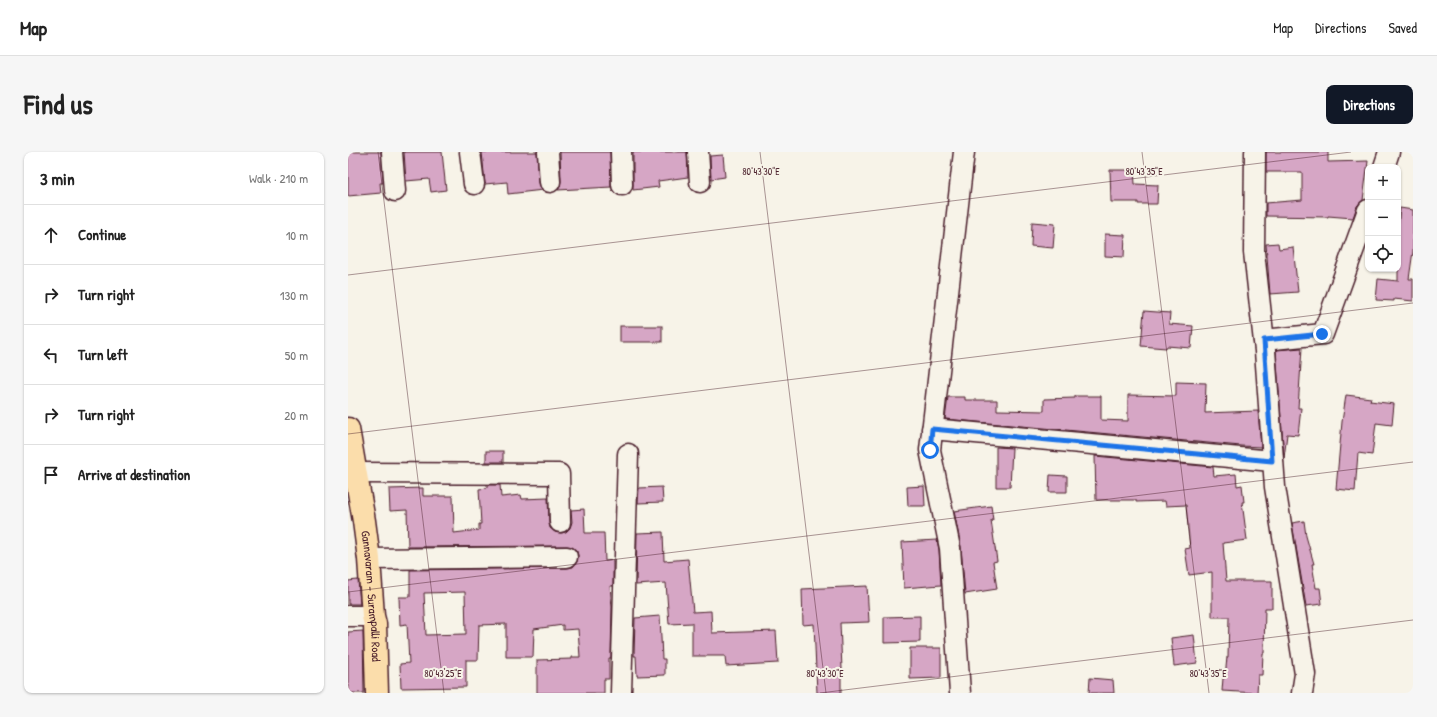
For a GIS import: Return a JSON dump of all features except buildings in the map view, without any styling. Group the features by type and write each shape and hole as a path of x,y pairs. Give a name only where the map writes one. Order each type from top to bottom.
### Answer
{"main road":[{"name":"Gannavaram - Surampalli Road","path":"348,429 369,559 373,616 375,624 377,693"}],"street":[{"path":"392,152 395,190"},
{"path":"470,152 474,184"},
{"path":"548,152 550,182"},
{"path":"621,152 622,185"},
{"path":"698,152 700,182"},
{"path":"960,693 950,548 930,450 964,152"},
{"path":"1251,152 1254,252 1264,340 1272,461 1305,674 1302,693"},
{"path":"1385,164 1389,152"},
{"path":"1264,340 1322,334 1365,218"},
{"path":"932,429 1272,461"},
{"path":"621,693 628,454"},
{"path":"356,473 559,474 560,522"},
{"path":"369,559 567,557"},
{"path":"348,616 373,616"},
{"path":"377,693 382,693"}],"route":[{"path":"930,450 932,429 1272,461 1264,340 1322,334"}]}
